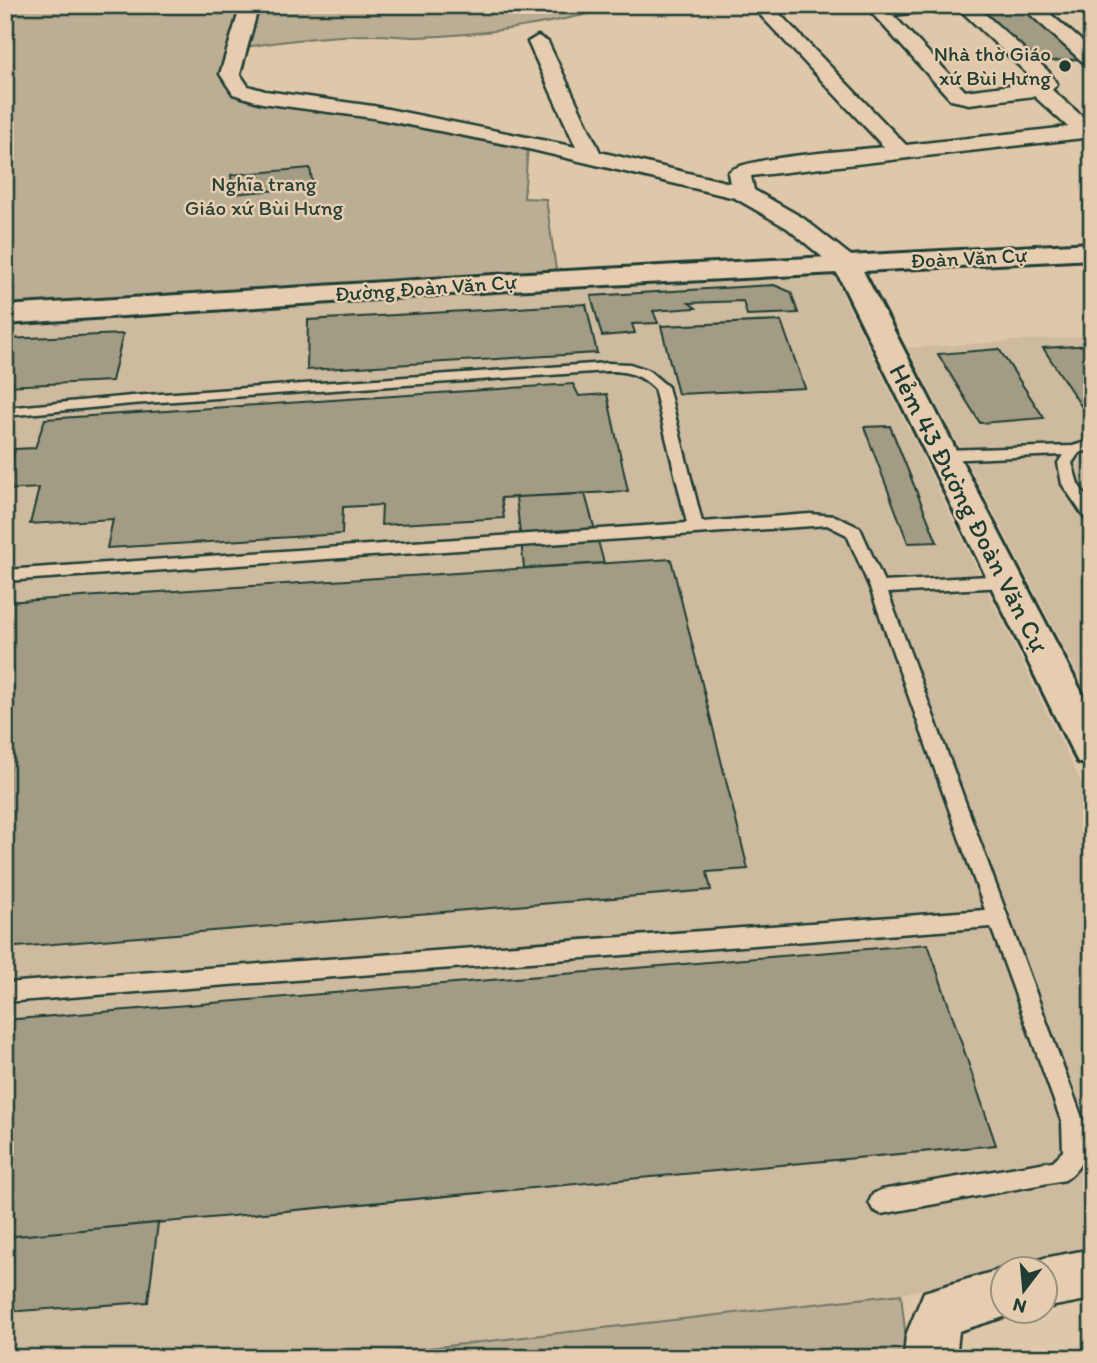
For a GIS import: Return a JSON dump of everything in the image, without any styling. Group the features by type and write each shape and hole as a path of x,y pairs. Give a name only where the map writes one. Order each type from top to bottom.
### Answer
{"street":[{"path":"250,5 230,74 240,90 262,97 373,112 503,136 743,192 795,223 846,264"},
{"path":"760,5 901,152"},
{"path":"929,5 879,7 879,12 958,96 969,98 1040,89 1046,82 1032,66 964,5"},
{"path":"1029,5 1092,61"},
{"path":"538,42 592,156"},
{"path":"1032,66 1092,61"},
{"path":"1040,89 1088,131"},
{"path":"743,192 738,176 743,170 1088,131"},
{"name":"Đoàn Văn Cự","path":"846,264 1092,251"},
{"name":"Đường Đoàn Văn Cự","path":"5,315 846,264"},
{"name":"Hẻm 43 Đường Đoàn Văn Cự","path":"846,264 1092,751"},
{"path":"1058,1281 1092,1274"},
{"path":"930,1358 931,1335 942,1310 988,1298"}],"lane":[{"path":"5,412 186,396 607,367 632,368 648,374 661,387 696,529"},
{"path":"942,455 1073,450 1092,444"},
{"path":"1073,450 1065,463 1070,484 1092,517"},
{"path":"5,576 800,520 830,520 854,532 878,588 1073,1123 1076,1155 1069,1166 1057,1172 881,1202"},
{"path":"878,588 1006,581"},
{"path":"5,993 997,918"}],"shaded area":[{"path":"833,275 1092,805 1092,1255 1058,1260 1058,1254 988,1254 988,1274 901,1294 341,1358 5,1358 5,326 513,291"},
{"path":"1092,336 1092,701 908,348"}],"green space":[{"name":"Nghĩa trang Giáo xứ Bùi Hưng","path":"5,5 241,5 221,75 232,93 258,101 376,117 528,146 524,198 546,199 556,270 5,306"},
{"path":"258,5 629,5 550,22 470,34 417,37 342,36 246,47"},
{"path":"901,1294 908,1358 341,1358"}],"building":[{"path":"971,5 1021,5 1082,59 1035,62"},
{"path":"310,168 313,187 233,194 231,175"},
{"path":"774,285 791,292 798,313 747,315 743,301 689,303 696,308 653,311 658,323 632,324 635,333 602,336 591,296"},
{"path":"586,304 597,353 307,370 308,320"},
{"path":"781,321 805,388 678,394 661,326"},
{"path":"123,334 112,381 5,386 5,339"},
{"path":"1092,345 1092,415 1087,415 1043,348"},
{"path":"999,349 1044,418 980,423 938,354"},
{"path":"573,384 579,396 607,394 628,491 501,498 504,518 381,525 382,505 343,507 342,534 107,548 113,519 30,524 39,488 5,490 15,449 35,448 45,419"},
{"path":"890,426 937,542 908,543 864,427"},
{"path":"585,494 604,563 524,568 516,497"},
{"path":"671,559 748,869 707,872 711,890 5,948 5,602"},
{"path":"928,944 996,1145 5,1237 5,1020"},
{"path":"158,1223 148,1302 5,1312 5,1237"}],"place":[{"name":"Nhà thờ Giáo xứ Bùi Hưng","path":"1065,66"}]}
